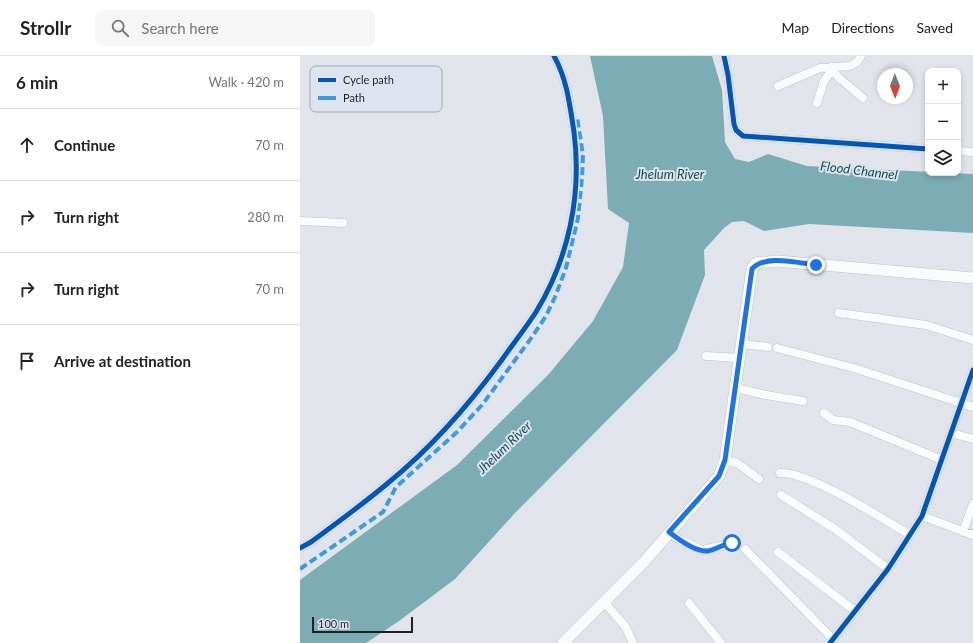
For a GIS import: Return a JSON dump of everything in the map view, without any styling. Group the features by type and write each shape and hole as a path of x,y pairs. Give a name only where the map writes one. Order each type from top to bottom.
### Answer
{"main road":[{"path":"563,643 644,562 719,476 725,460 752,269 756,264 777,261 973,278"}],"street":[{"path":"300,548 311,542 388,483 436,439 483,386 536,311 555,274 566,242 572,220 577,185 576,150 571,113 563,75 554,56"},
{"path":"724,56 734,124 736,130 743,136 925,149"},
{"path":"778,86 820,68 832,69 850,66 857,62 861,56"},
{"path":"832,69 863,98"},
{"path":"817,103 824,81 832,69"},
{"path":"961,151 973,152"},
{"path":"300,221 343,223"},
{"path":"839,313 926,325 973,340"},
{"path":"742,344 772,348 858,369 973,407"},
{"path":"706,356 740,358"},
{"path":"745,549 832,641 888,569 922,516 973,370"},
{"path":"736,388 766,395 803,400"},
{"path":"824,413 833,420 850,422 942,460"},
{"path":"951,433 973,439"},
{"path":"725,460 737,463 759,479"},
{"path":"780,474 793,474 828,489 910,535"},
{"path":"781,496 835,529 888,569"},
{"path":"962,532 973,504"},
{"path":"922,516 973,535"},
{"path":"669,532 680,540 702,550 736,543"},
{"path":"778,552 855,612"},
{"path":"604,602 625,626 633,643"},
{"path":"689,603 721,643"}],"water":[{"name":"Jhelum River","path":"590,56 712,56 722,90 725,142 735,159 749,162 768,154 807,166 925,172 925,176 961,176 961,173 973,174 973,233 809,224 764,231 744,221 732,222 724,228 704,250 705,275 677,350 515,513 455,579 399,621 366,643 300,643 300,580 457,465 548,375 593,321 623,267 629,223 608,209 603,116"}],"marked path":[{"path":"300,569 383,512 396,487 457,432 482,405 546,316 566,268 578,218 583,155 577,117"}],"cycle path":[{"path":"300,548 340,521 369,498 404,470 434,441 488,378 532,318 547,291 565,248 574,202 576,179 574,132 569,103 565,83 554,56"},
{"path":"724,56 734,124 736,130 743,136 925,149"},
{"path":"830,643 888,569 922,516 973,370"}],"route":[{"path":"732,543 706,551 680,540 669,532 719,476 725,460 752,269 756,264 766,261 816,265"}],"water label":[{"name":"Flood Channel","path":"859,170"}]}
